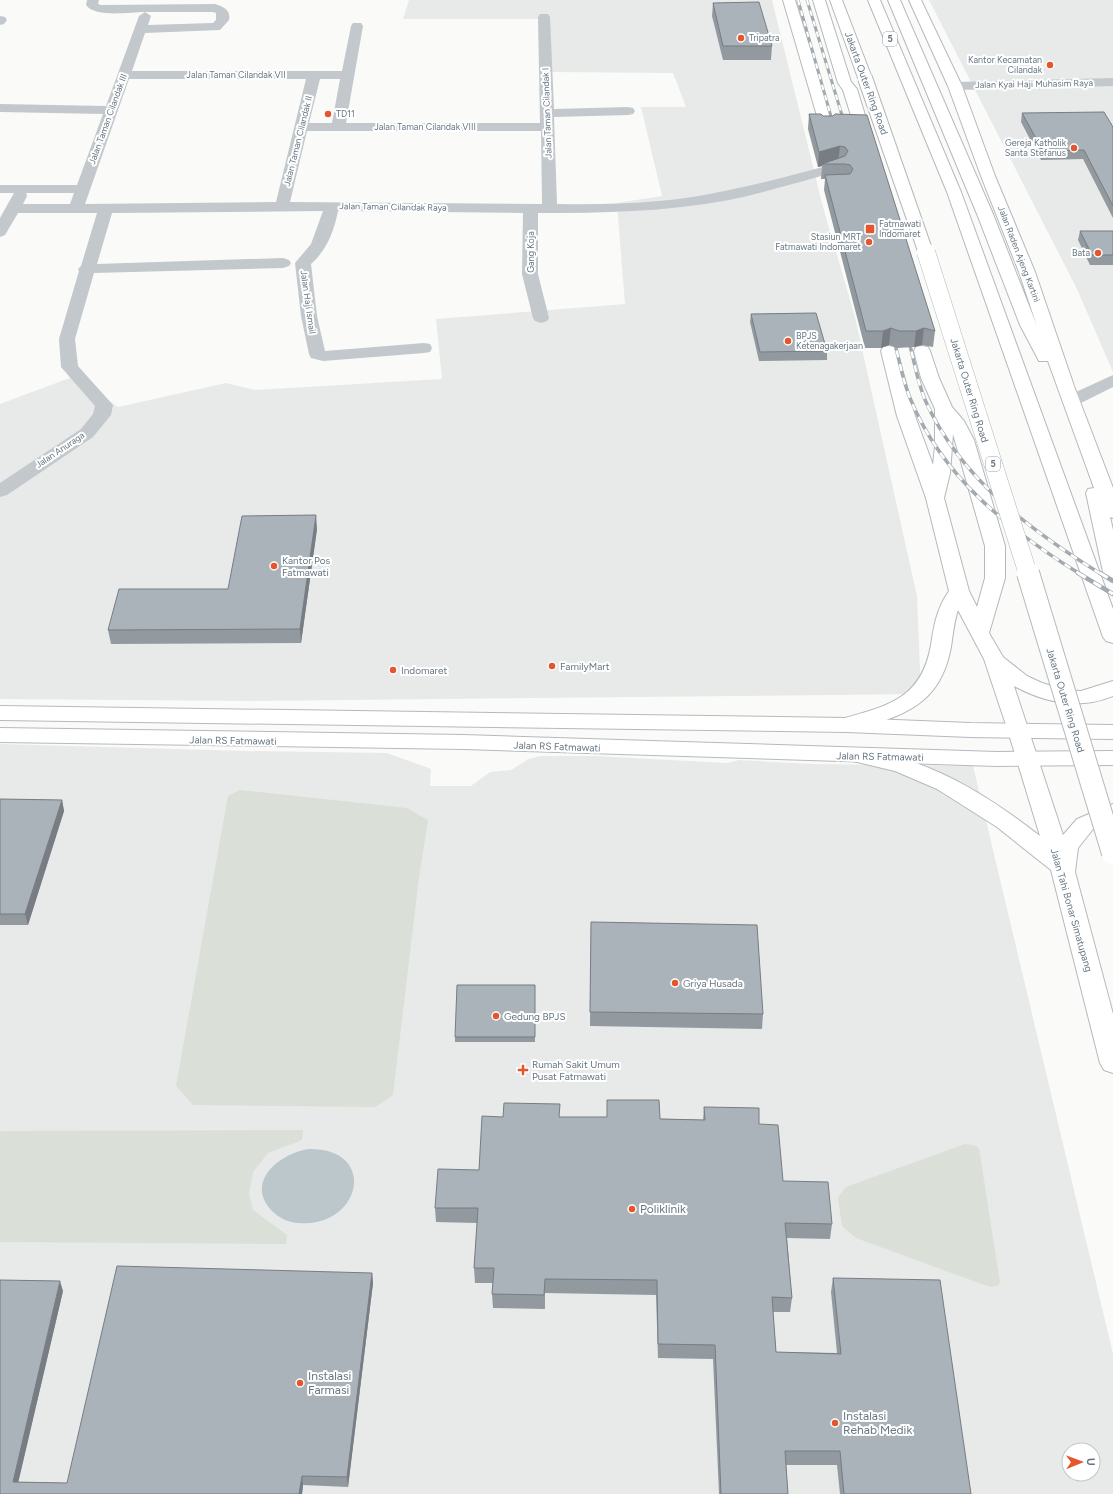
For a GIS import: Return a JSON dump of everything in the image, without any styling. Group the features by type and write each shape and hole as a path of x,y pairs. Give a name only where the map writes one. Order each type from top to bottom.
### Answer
{"main road":[{"path":"790,0 827,126"},
{"path":"819,0 845,83 845,90 858,125"},
{"name":"Jakarta Outer Ring Road","path":"836,0 906,190 1038,605 1113,853"},
{"name":"5","path":"874,0 954,192 1113,637"},
{"path":"894,0 985,214 1028,325 1037,343 1068,394"},
{"name":"Jalan Raden Ajeng Kartini","path":"915,0 955,86 1027,272 1068,394 1113,512"},
{"path":"889,351 906,416 935,498 959,591 979,633 994,659 1027,759"},
{"path":"925,351 930,378 944,409 955,422 965,440 995,546 995,578 979,633"},
{"path":"935,498 941,473 944,446 944,409"},
{"path":"1080,426 1113,572"},
{"path":"846,725 896,710 925,690 936,669 944,620 952,600 959,591"},
{"path":"994,659 1011,676 1025,685 1050,694 1068,697 1086,697 1113,688"},
{"path":"0,712 846,725 1019,731 1113,732"},
{"path":"171,739 175,715"},
{"name":"Jalan RS Fatmawati","path":"0,735 171,739 463,742 862,756 1027,759 1113,758"},
{"path":"862,756 903,766 946,786 986,808 1024,834 1061,869"},
{"name":"Jalan Tahi Bonar Simatupang","path":"1027,759 1061,869 1113,1063"},
{"path":"1061,869 1066,846 1085,824 1113,812"}],"street":[{"path":"93,0 92,5 98,9 215,8 222,11 223,15 220,24 216,27 140,29"},
{"name":"Jalan Taman Cilandak III","path":"76,208 147,9"},
{"name":"Jalan Taman Cilandak I","path":"544,17 550,208"},
{"path":"338,127 357,26"},
{"name":"Jalan Taman Cilandak VII","path":"124,75 348,75"},
{"name":"Jalan Taman Cilandak II","path":"282,206 314,75"},
{"name":"Jalan Kyai Haji Muhasim Raya","path":"955,86 1113,82"},
{"path":"0,108 111,110"},
{"path":"547,113 628,111"},
{"name":"Jalan Taman Cilandak VIII","path":"302,127 548,127"},
{"name":"Jalan Taman Cilandak Raya","path":"14,208 332,206 611,209 664,205 729,195 769,186 838,167"},
{"name":"Jalan Taman Cilandak Raya","path":"769,186 830,184"},
{"path":"0,189 83,189"},
{"path":"0,232 24,189"},
{"name":"Jalan Haji Ismail","path":"332,206 327,230 320,246 303,263 309,316 317,354 320,356 424,348"},
{"name":"Jalan Anuraga","path":"0,490 87,433 102,415 104,405 70,367 67,339 86,270 106,208"},
{"name":"Gang Koja","path":"531,209 530,274 541,318"},
{"path":"86,270 283,263"},
{"path":"1068,394 1113,380"}],"shaded area":[{"path":"409,0 772,0 823,207 855,317 917,596 921,694 249,701 0,699 0,404 75,376 118,407 226,383 255,390 442,379 436,319 625,304 617,203 662,196 641,107 686,107 673,73 549,72 550,19 403,19"},
{"path":"929,0 1113,0 1113,372 1077,289"},
{"name":"Rumah Sakit Umum Pusat Fatmawati","path":"0,744 246,751 387,753 431,769 430,786 471,786 490,772 511,770 529,759 540,756 595,756 727,763 739,760 812,764 973,766 1113,1354 1113,1494 0,1494"},
{"path":"240,790 407,808 428,820 419,877 393,1095 375,1107 193,1105 176,1086 228,796"},
{"path":"303,1130 302,1140 268,1153 253,1172 249,1194 253,1210 287,1235 286,1244 0,1242 0,1131"},
{"path":"965,1144 973,1145 979,1148 1000,1283 997,1286 990,1287 856,1238 842,1226 838,1198 846,1187"},
{"path":"309,1149 331,1152 346,1161 353,1173 354,1188 348,1202 337,1213 320,1221 299,1223 284,1220 272,1211 264,1200 262,1190 264,1180 269,1171 287,1156"}],"building":[{"name":"Tripatra","path":"759,2 772,46 723,46 713,3"},
{"name":"Gereja Katholik Santa Stefanus","path":"1104,112 1113,127 1113,206 1084,150 1043,151 1022,113"},
{"name":"Stasiun MRT Fatmawati Indomaret","path":"809,114 821,114 823,116 833,116 835,114 867,115 935,331 924,328 916,331 899,331 891,328 883,331 866,331 825,175 850,174 853,169 850,165 845,164 822,164 845,156 848,151 845,147 840,146 819,152"},
{"path":"1080,231 1113,231 1113,255 1092,255"},
{"name":"BPJS Ketenagakerjaan","path":"816,313 827,351 760,352 751,314"},
{"name":"Kantor Pos Fatmawati","path":"316,515 300,629 108,630 119,589 228,589 242,516"},
{"path":"0,799 62,800 25,914 0,914"},
{"name":"Griya Husada","path":"591,922 757,925 763,1014 590,1012"},
{"name":"Gedung BPJS","path":"457,985 535,985 535,1037 455,1037"},
{"path":"607,1100 659,1100 660,1119 705,1120 704,1107 759,1108 759,1124 778,1125 783,1181 828,1182 832,1224 785,1223 792,1298 772,1297 776,1352 841,1354 833,1278 940,1280 971,1494 844,1494 840,1451 785,1451 788,1494 721,1494 715,1345 658,1344 657,1280 545,1279 544,1295 492,1294 494,1268 474,1268 478,1208 435,1208 438,1169 479,1170 482,1116 503,1117 504,1103 560,1104 559,1117 607,1117"},
{"path":"117,1266 372,1273 347,1477 302,1476 299,1494 0,1494 0,1280 60,1281 13,1482 67,1483"}],"railway":[{"path":"798,0 834,127"},
{"path":"807,0 845,125"},
{"path":"893,337 910,398 940,453 959,477 1003,520 1028,539 1080,574"},
{"path":"908,338 918,378 926,402 941,430 958,455 978,479 1000,501 1024,521 1049,540 1101,574"},
{"path":"1078,573 1113,594"},
{"path":"1100,573 1113,581"}],"place":[{"name":"Tripatra","path":"741,38"},
{"name":"Kantor Kecamatan Cilandak","path":"1050,65"},
{"name":"TD11","path":"328,114"},
{"name":"Gereja Katholik Santa Stefanus","path":"1074,148"},
{"name":"Fatmawati Indomaret","path":"870,229"},
{"name":"Stasiun MRT Fatmawati Indomaret","path":"869,242"},
{"name":"Bata","path":"1098,253"},
{"name":"BPJS Ketenagakerjaan","path":"788,341"},
{"name":"Kantor Pos Fatmawati","path":"274,566"},
{"name":"FamilyMart","path":"552,666"},
{"name":"Indomaret","path":"393,670"},
{"name":"Griya Husada","path":"675,983"},
{"name":"Gedung BPJS","path":"496,1016"},
{"name":"Rumah Sakit Umum Pusat Fatmawati","path":"523,1070"},
{"name":"Poliklinik","path":"632,1209"},
{"name":"Instalasi Farmasi","path":"300,1383"},
{"name":"Instalasi Rehab Medik","path":"835,1423"}]}
